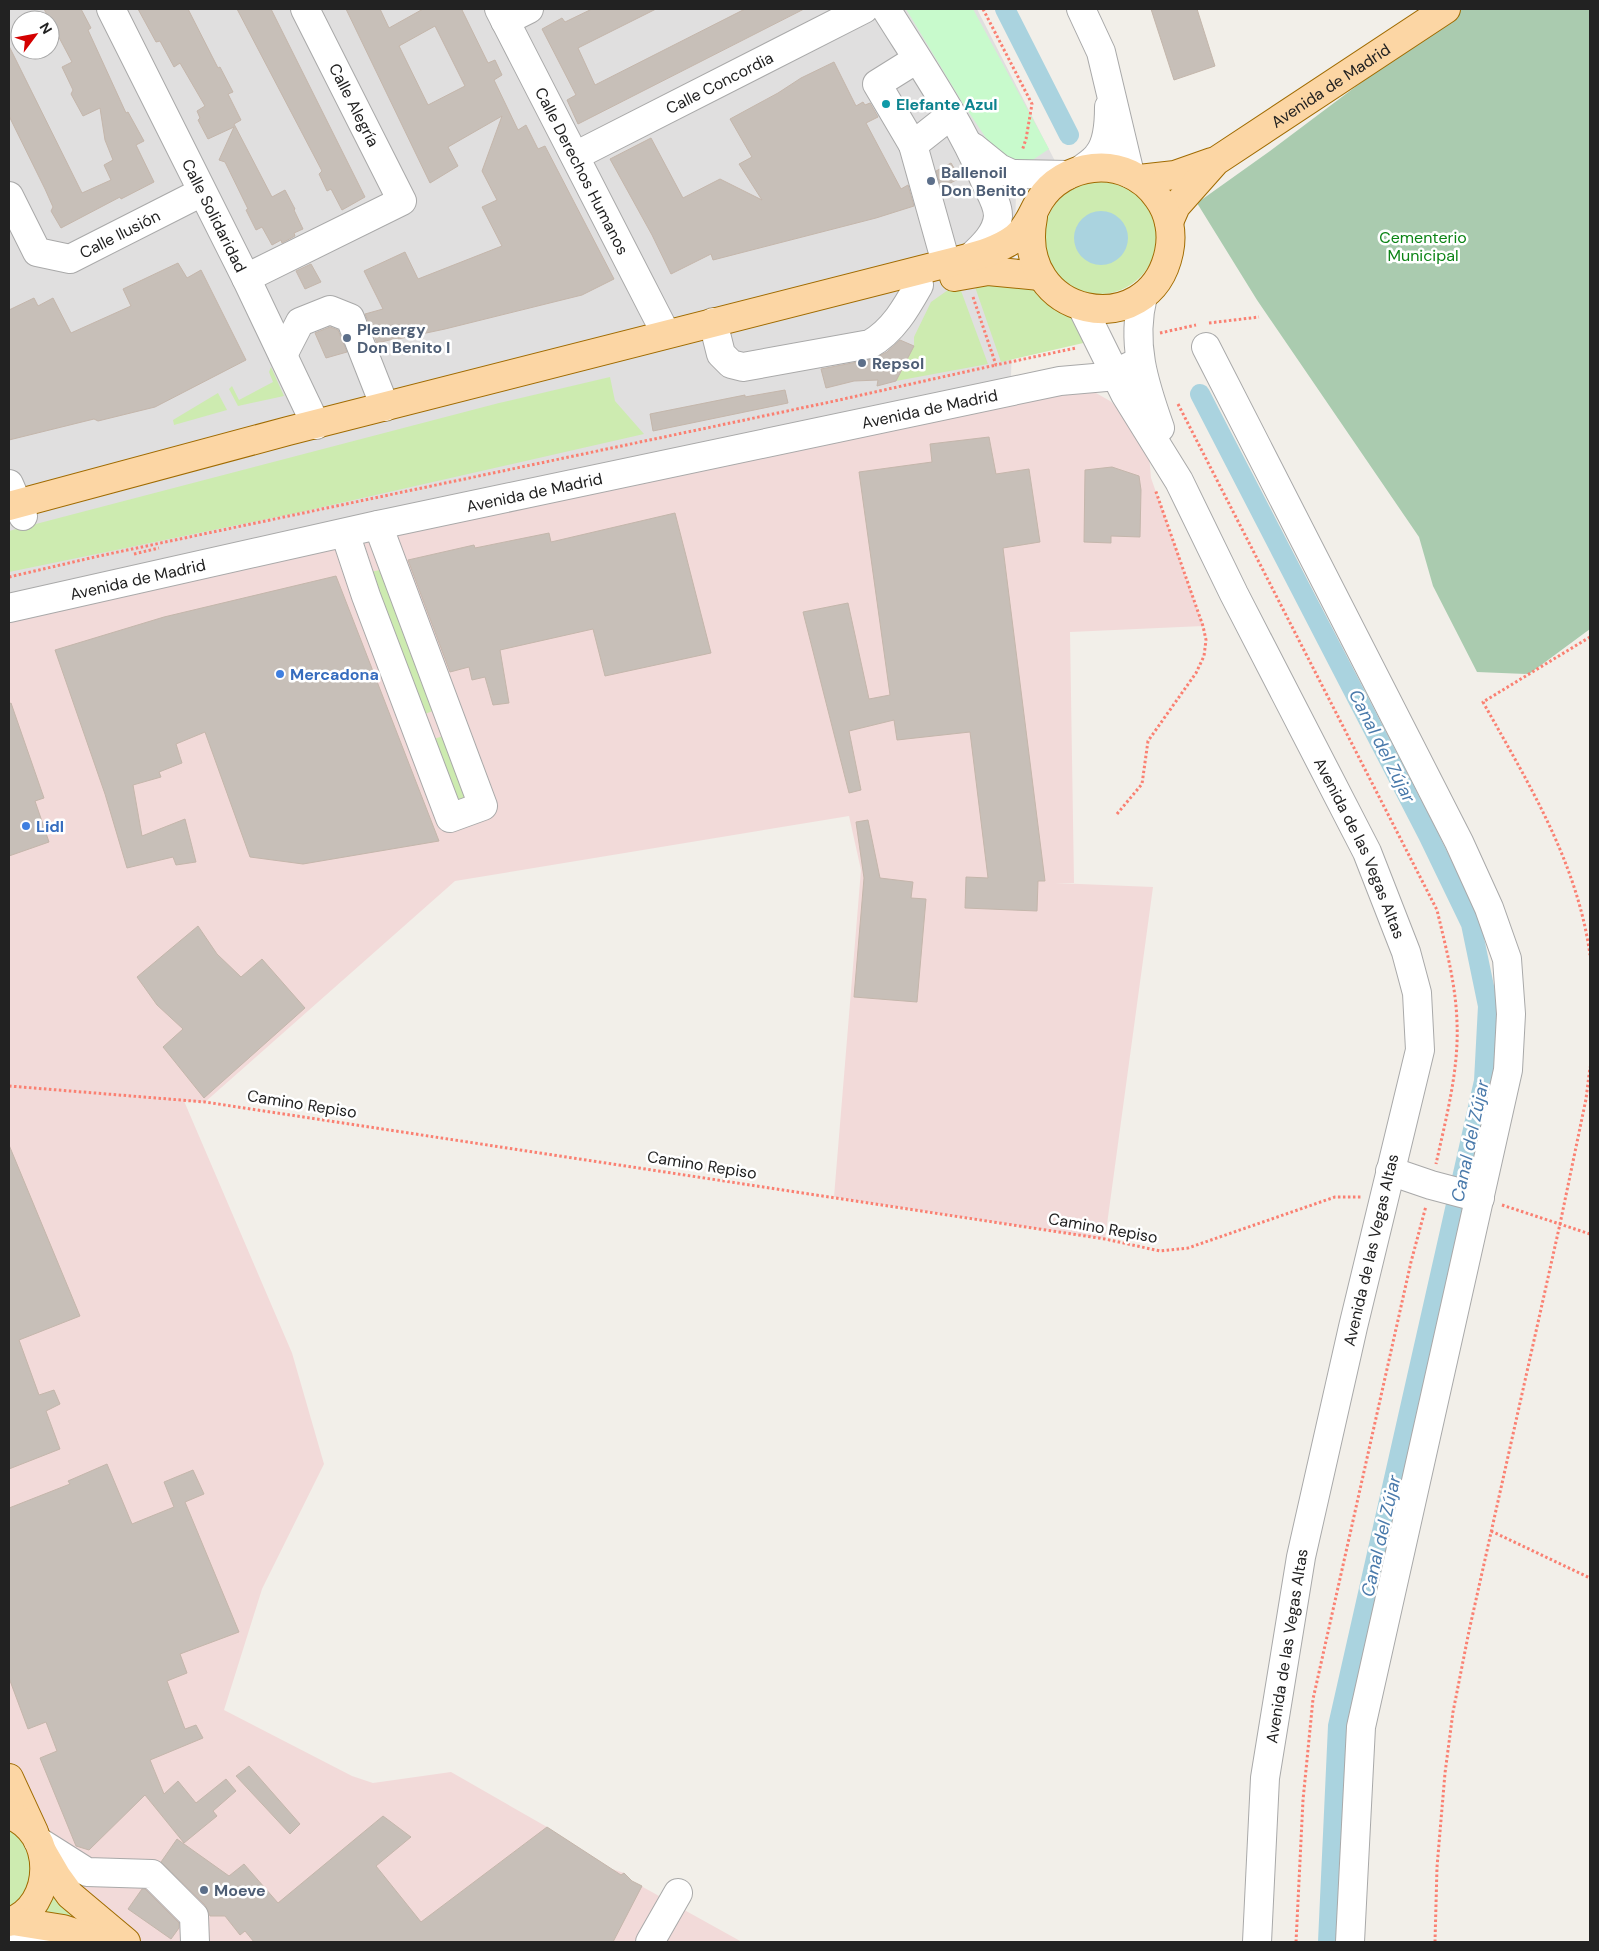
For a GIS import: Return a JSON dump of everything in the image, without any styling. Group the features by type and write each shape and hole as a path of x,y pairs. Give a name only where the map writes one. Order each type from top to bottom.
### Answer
{"main road":[{"name":"Avenida de Madrid","path":"1216,160 1446,9"},
{"path":"1135,176 1153,190 1163,205 1169,222 1172,242 1167,262 1157,281 1142,296 1128,304 1113,308 1082,307 1066,300 1040,276 1030,247 1033,217 1040,200 1052,186 1075,172 1107,168 1135,176 1175,175 1216,160"},
{"path":"1169,222 1176,206 1216,160"},
{"path":"14,506 666,334 714,329 919,285 998,249 1016,237 1033,217"},
{"path":"14,506 961,265 988,271 1040,276"},
{"path":"9,1778 57,1878 70,1895 84,1908 126,1942"},
{"path":"9,1815 25,1824 39,1843 45,1869 43,1884 36,1900 10,1928"},
{"path":"10,1928 63,1929 95,1941"}],"street":[{"name":"Calle Solidaridad","path":"112,9 246,278 316,425"},
{"name":"Calle Alegría","path":"246,278 402,200 305,9"},
{"name":"Calle Concordia","path":"575,156 864,9"},
{"path":"886,9 917,59 969,145 996,205 998,216 991,235 961,265 913,145 877,84 917,59"},
{"path":"1081,9 1101,52 1135,176"},
{"name":"Calle Derechos Humanos","path":"511,13 575,156 666,334"},
{"path":"969,145 999,168 1012,174 1075,172 1098,156 1104,143 1109,110 1108,76"},
{"path":"913,145 951,115"},
{"name":"Calle Ilusión","path":"9,196 37,252 70,259 202,192"},
{"path":"714,329 721,354 730,364 743,367 870,344 881,338 891,328 906,308 919,285"},
{"path":"1142,296 1138,315 1140,362 1166,484"},
{"path":"1082,307 1166,484"},
{"path":"283,355 300,322 330,310 350,318 385,407"},
{"path":"1206,347 1459,842 1489,908 1506,960 1511,1014 1508,1070 1360,1727 1350,1942"},
{"path":"1060,381 1106,356 1140,362"},
{"path":"1060,381 1089,389 1110,401 1128,416 1166,484"},
{"name":"Avenida de Madrid","path":"9,608 378,525 1060,381"},
{"name":"Avenida de las Vegas Altas","path":"1166,484 1234,594 1367,852 1409,960 1417,993 1420,1050 1353,1327 1299,1567 1265,1778 1257,1942"},
{"path":"345,533 366,596 450,818 483,806 378,525"},
{"path":"417,730 450,718"},
{"path":"1390,1171 1436,1187 1480,1198"},
{"path":"39,1843 87,1872 152,1874 194,1916 195,1942"},
{"path":"650,1942 678,1893"},
{"path":"10,1928 30,1940 50,1942"}],"path":[{"path":"983,9 1032,104 1026,139 1012,174"},
{"path":"961,265 996,365"},
{"path":"9,577 996,365 1106,356"},
{"path":"1174,396 1437,910 1453,976 1457,1024 1456,1053 1436,1187 1410,1262 1313,1698 1303,1800 1296,1942"},
{"path":"1116,814 1142,784 1148,741 1196,673 1204,656 1206,640 1166,484"},
{"path":"1590,637 1483,702 1536,797 1567,864 1586,923 1590,955"},
{"path":"1435,1942 1437,1867 1445,1773 1453,1712 1491,1531 1560,1224 1586,1099 1590,1067"},
{"name":"Camino Repiso","path":"9,1086 205,1102 1105,1239 1160,1251 1188,1248 1335,1197 1353,1196 1383,1201"},
{"path":"1480,1198 1590,1234"},
{"path":"1491,1531 1590,1578"}],"shaded area":[{"path":"9,9 977,9 1056,163 1016,194 1011,377 194,575 9,633"},
{"path":"1089,389 1110,401 1127,416 1148,443 1151,478 1203,626 1070,632 1074,883 1055,883 1153,887 1105,1239 834,1197 861,870 849,816 455,881 205,1102 184,1101 292,1353 324,1464 262,1589 224,1710 352,1776 373,1783 451,1772 547,1827 612,1869 624,1873 632,1881 742,1942 9,1942 9,608 378,525"}],"green space":[{"path":"906,9 973,9 1049,149 1034,159 1023,162 1004,156 990,144 962,102"},
{"name":"Cementerio Municipal","path":"1459,9 1590,9 1590,629 1529,674 1477,672 1433,586 1419,537 1257,300 1197,203 1270,151"},
{"path":"1100,182 1121,186 1140,198 1152,217 1156,238 1152,259 1140,278 1121,290 1100,294 1079,290 1060,278 1048,259 1044,238 1048,217 1060,198 1079,186"},
{"path":"974,284 1037,287 1078,319 1092,341 1001,362"},
{"path":"960,288 988,364 896,381 914,346 914,337 931,302 948,290"},
{"path":"271,367 284,396 238,406 229,389 232,386 239,400 273,382 269,372"},
{"path":"610,377 615,401 644,434 301,512 9,572 9,531 499,403"},
{"path":"218,393 227,410 174,425 173,420"},
{"path":"380,570 433,711 422,715 370,572"},
{"path":"443,736 467,801 454,805 431,740"},
{"path":"9,1815 126,1942 9,1922"}],"water":[{"path":"1101,211 1111,213 1120,219 1126,228 1128,238 1126,248 1120,257 1111,263 1101,265 1091,263 1082,257 1076,248 1074,238 1076,228 1082,219 1091,213"}],"building":[{"path":"81,9 91,28 88,30 126,113 128,112 144,141 136,145 154,182 121,199 120,197 61,228 51,211 53,207 45,189 9,116 9,46 10,60 16,60 82,193 111,180 104,165 113,160 105,140 100,108 83,116 71,94 73,90 62,67 72,62 60,39 60,10 45,10"},
{"path":"138,9 188,9 218,68 220,67 233,92 228,94 241,120 234,124 272,197 285,190 295,209 303,229 294,233 295,236 282,243 281,240 272,245 262,227 256,230 225,162 219,160 234,127 208,139 198,120 200,118 197,111 205,106 180,63 174,67 160,41 156,42"},
{"path":"237,9 271,9 365,197 342,210 331,189 327,191 319,174 322,171"},
{"path":"346,9 380,9 389,28 423,9 464,9 462,10 488,63 495,60 502,75 494,80 518,130 526,125 538,149 545,146 614,279 582,295 445,329 377,343 365,314 383,309 364,271 405,252 418,279 502,246 482,207 497,200 482,171 502,116 448,147 458,166 430,183","holes":["435,26 465,86 428,105 399,46"]},
{"path":"592,9 656,9 578,48 595,85 745,9 804,9 578,124 567,100 576,95 542,29 562,18 565,22"},
{"path":"1151,9 1197,9 1215,66 1174,80"},
{"path":"834,62 856,106 863,102 865,105 870,103 878,117 866,123 901,189 908,185 914,206 876,218 713,260 711,254 671,274 610,159 651,138 683,198 720,179 762,200 739,164 752,157 730,119 801,78"},
{"path":"951,163 960,178 941,188 936,171"},
{"path":"178,263 187,278 201,270 246,360 155,407 98,421 94,419 9,440 9,310 34,298 38,306 53,298 71,333 131,306 123,289"},
{"path":"311,264 321,282 305,289 296,271"},
{"path":"330,327 338,330 347,352 326,358 315,333"},
{"path":"900,340 914,346 896,381 877,386 878,380 854,381 826,388 821,369 873,359 887,352"},
{"path":"785,390 788,403 653,431 650,414 745,395 745,397"},
{"path":"989,437 996,474 1029,469 1040,542 1003,548 1045,881 1038,881 1037,911 965,908 966,877 988,878 970,732 897,740 894,720 849,731 861,790 849,793 803,612 848,603 869,699 890,695 859,472 932,462 930,444"},
{"path":"1112,467 1139,476 1141,490 1140,537 1111,536 1111,543 1084,542 1085,470"},
{"path":"675,513 711,653 605,676 593,629 500,650 509,703 493,705 485,677 472,680 469,667 450,672 408,560 474,545 475,548 549,533 551,542"},
{"name":"Mercadona","path":"336,576 439,841 303,864 250,857 205,732 176,744 182,763 159,772 161,777 133,785 142,836 185,819 196,862 176,865 173,857 127,868 105,794 55,650 164,617"},
{"path":"11,703 44,798 35,801 49,842 9,856 9,704"},
{"path":"868,820 880,878 913,882 911,898 926,899 917,1002 854,997 864,878 856,822"},
{"path":"198,926 217,954 241,977 262,959 305,1008 204,1098 163,1047 183,1029 157,1005 137,977"},
{"path":"9,1145 80,1316 19,1340 39,1395 54,1390 60,1404 46,1411 60,1449 9,1469"},
{"path":"107,1464 132,1524 174,1507 164,1482 193,1470 204,1494 185,1502 239,1632 180,1654 187,1673 167,1681 185,1729 196,1725 203,1738 150,1760 164,1794 178,1781 196,1803 226,1779 236,1791 213,1811 217,1816 184,1843 145,1795 89,1850 76,1846 40,1758 57,1751 46,1722 28,1729 9,1678 9,1508 70,1484 68,1481"},
{"path":"249,1766 300,1824 290,1834 236,1776"},
{"path":"383,1816 411,1837 376,1866 421,1922 547,1827 621,1875 624,1873 632,1881 642,1886 613,1942 254,1942 245,1931 240,1935 225,1916 210,1916 205,1905 161,1862 177,1839 229,1876 244,1864 278,1903"},
{"path":"142,1889 145,1889 179,1923 179,1928 171,1939 128,1909"}],"waterway":[{"name":"Canal del Zújar","path":"1005,9 1069,135"},
{"name":"Canal del Zújar","path":"1200,394 1428,835 1471,924 1488,1006 1484,1081 1338,1726 1328,1942"}],"place":[{"name":"Elefante Azul","path":"886,104"},
{"name":"Ballenoil Don Benito","path":"931,181"},
{"name":"Plenergy Don Benito I","path":"347,338"},
{"name":"Repsol","path":"862,363"},
{"name":"Mercadona","path":"280,674"},
{"name":"Lidl","path":"26,826"},
{"name":"Moeve","path":"204,1890"}]}
